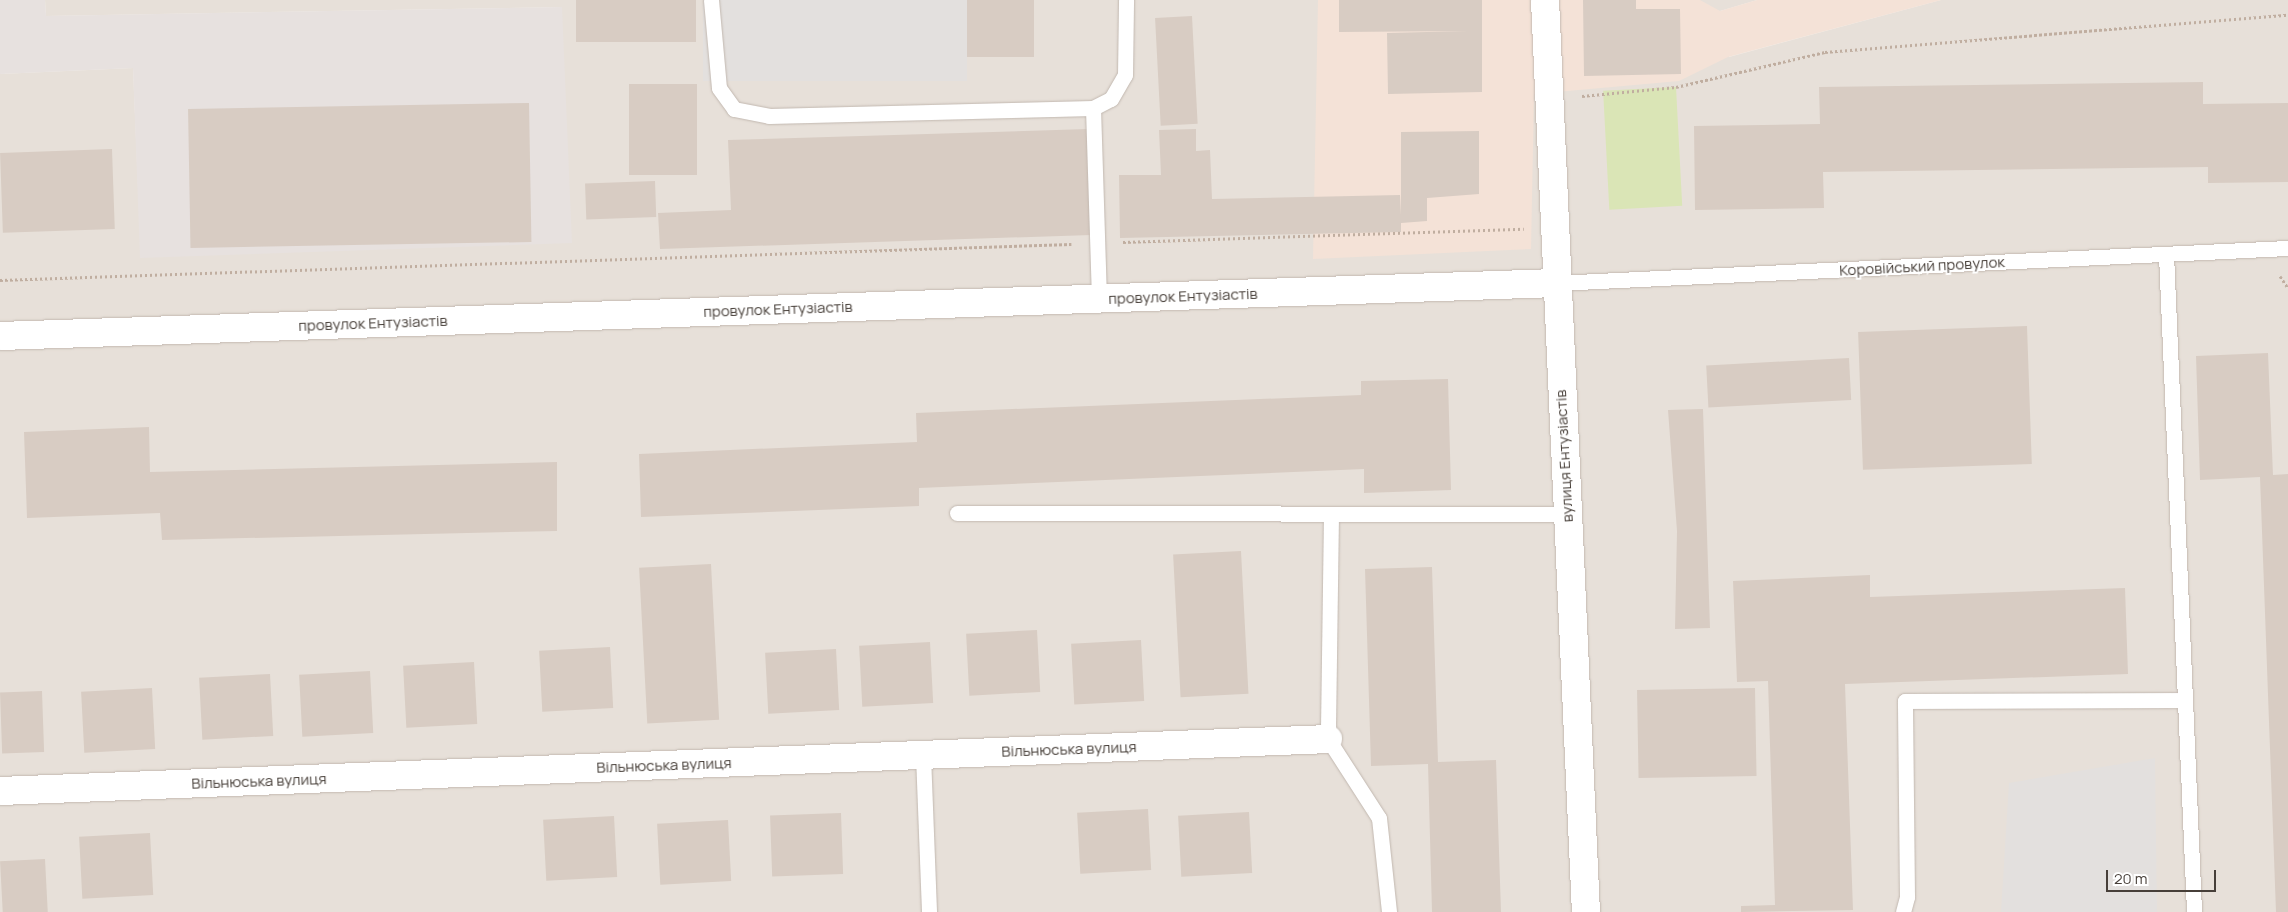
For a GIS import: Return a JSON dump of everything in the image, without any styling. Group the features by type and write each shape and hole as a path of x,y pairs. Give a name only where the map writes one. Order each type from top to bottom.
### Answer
{"street":[{"name":"вулиця Ентузіастів","path":"1545,0 1556,283 1586,912"},
{"name":"провулок Ентузіастів","path":"0,336 1556,283"},
{"name":"Вільнюська вулиця","path":"0,792 1328,739"}],"lane":[{"path":"711,0 719,88 734,109 769,116 1093,108 1111,99 1125,75 1126,0"},
{"path":"1093,108 1099,298"},
{"name":"Коровійський провулок","path":"1556,283 2288,248"},
{"path":"2166,254 2194,912"},
{"path":"957,513 1567,514"},
{"path":"1331,514 1328,739 1379,818 1389,912"},
{"path":"1903,912 1907,897 1905,701 2185,700"},
{"path":"923,755 929,912"}],"path":[{"path":"1550,104 1603,91 1676,87 1825,52 2288,15"},
{"path":"0,280 1554,228"}],"shaded area":[{"path":"0,0 45,0 46,16 562,7 572,243 140,258 133,68 0,74"},
{"path":"45,0 1757,0 1720,11 1729,57 1941,0 2288,0 2288,912 0,912 0,74 133,68 141,258 562,7 46,16"},
{"path":"703,0 967,0 967,81 703,81"},
{"path":"1318,0 1700,0 1720,11 1757,0 1941,0 1728,57 1679,81 1534,94 1531,249 1313,259"},
{"path":"2155,758 2157,912 2001,912 2009,783"}],"green space":[{"path":"1676,87 1682,206 1609,210 1603,91"}],"building":[{"path":"576,0 696,0 696,42 576,42"},
{"path":"967,0 1034,0 1034,57 967,57"},
{"path":"1339,0 1482,0 1482,92 1388,94 1387,33 1468,31 1339,32"},
{"path":"1583,0 1636,0 1636,9 1680,9 1681,74 1584,76"},
{"path":"1192,16 1198,124 1161,126 1155,18"},
{"path":"2203,82 2203,104 2288,103 2288,182 2208,183 2208,167 1823,172 1824,208 1695,210 1694,126 1820,124 1819,87"},
{"path":"629,84 697,84 697,175 629,175"},
{"path":"529,103 531,242 190,248 188,109"},
{"path":"1088,129 1091,235 660,249 658,213 731,210 728,140"},
{"path":"1196,129 1196,151 1210,150 1212,199 1400,195 1401,215 1401,132 1479,131 1479,194 1427,198 1427,221 1401,223 1401,232 1120,238 1119,175 1161,175 1159,130"},
{"path":"112,149 115,229 3,233 0,153"},
{"path":"655,181 656,217 586,219 585,183"},
{"path":"2027,326 2032,464 1863,470 1858,332"},
{"path":"2268,353 2273,475 2288,474 2288,912 2276,912 2260,477 2200,480 2196,356"},
{"path":"1849,358 1851,400 1708,407 1706,365"},
{"path":"1448,379 1451,490 1364,493 1364,469 919,488 919,506 641,517 639,454 917,442 916,413 1361,395 1361,381"},
{"path":"1703,409 1710,628 1675,629 1677,531 1668,410"},
{"path":"149,427 150,472 557,462 557,531 162,540 160,513 27,518 24,432"},
{"path":"1241,551 1248,694 1181,697 1173,555"},
{"path":"711,564 719,720 647,724 639,568"},
{"path":"1432,567 1438,762 1496,760 1501,912 1432,912 1428,764 1371,766 1365,569"},
{"path":"1870,575 1870,597 2125,588 2128,674 1845,684 1853,910 1741,912 1741,906 1775,905 1768,681 1737,682 1733,581"},
{"path":"1037,630 1040,692 969,696 966,634"},
{"path":"1141,640 1144,701 1074,705 1071,644"},
{"path":"930,642 933,703 862,707 859,646"},
{"path":"610,647 613,708 542,712 539,651"},
{"path":"836,649 839,710 768,714 765,653"},
{"path":"474,662 477,724 406,728 403,666"},
{"path":"370,671 373,733 302,737 299,675"},
{"path":"270,674 273,736 202,740 199,678"},
{"path":"152,688 155,749 84,753 81,692"},
{"path":"1755,688 1757,776 1639,778 1637,690"},
{"path":"42,691 44,752 2,753 0,692"},
{"path":"1148,809 1151,870 1080,874 1077,813"},
{"path":"1249,812 1252,873 1181,877 1178,816"},
{"path":"841,813 843,874 772,876 770,815"},
{"path":"614,816 617,877 546,881 543,820"},
{"path":"728,820 731,881 660,885 657,824"},
{"path":"150,833 153,895 82,899 79,837"},
{"path":"45,859 48,912 3,912 0,861"}]}
